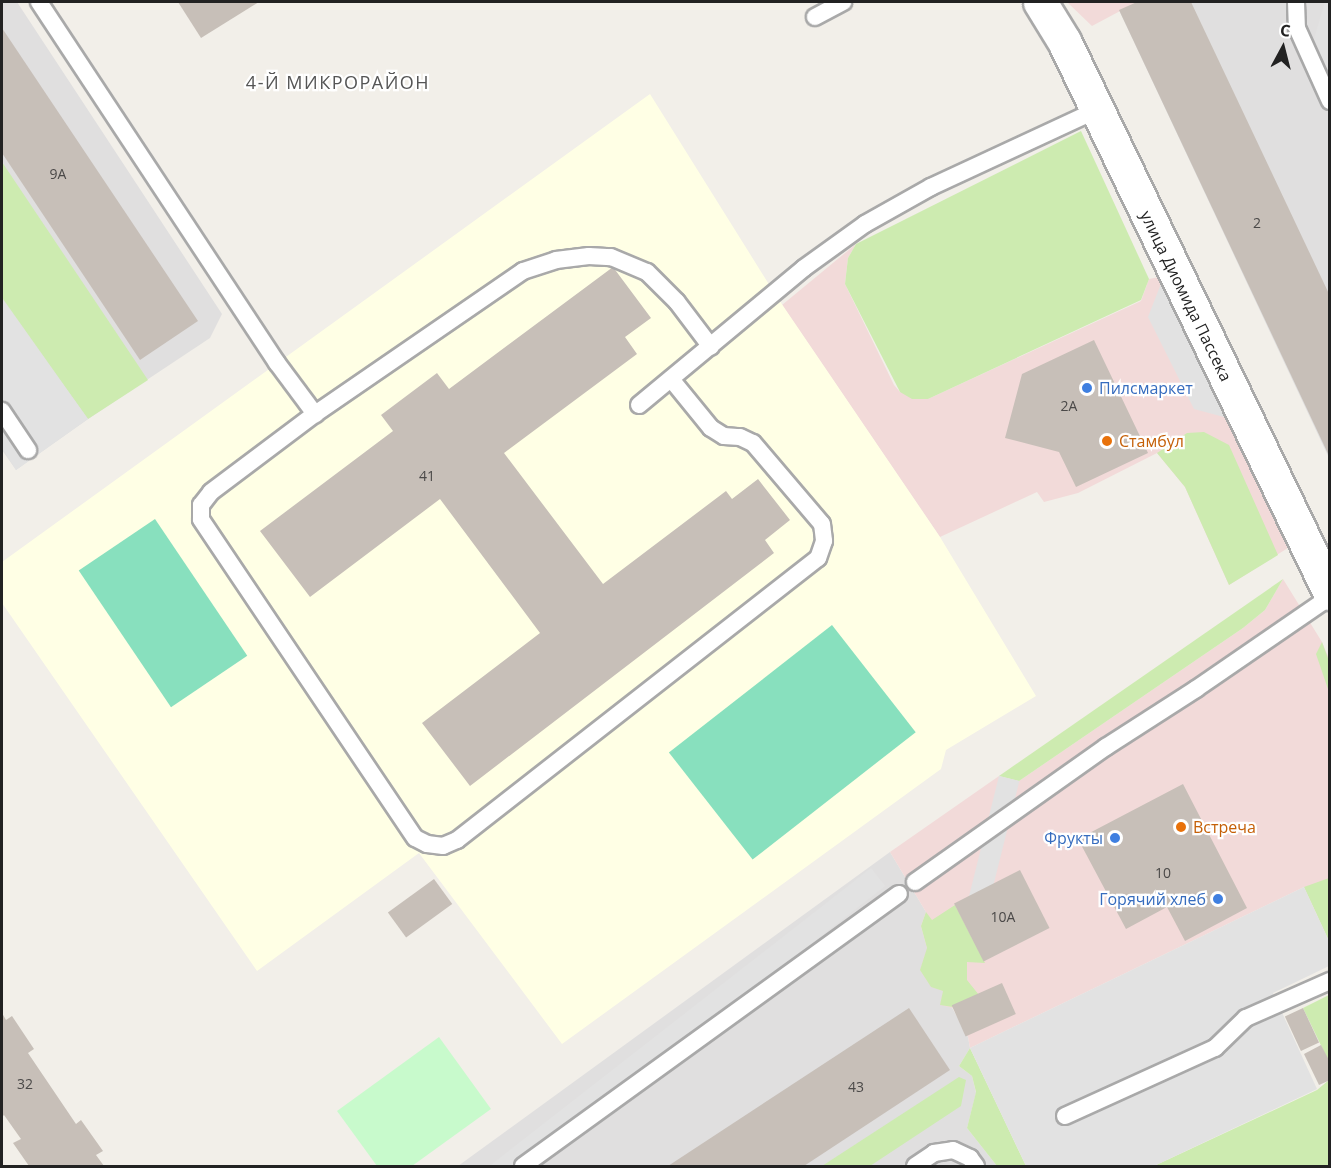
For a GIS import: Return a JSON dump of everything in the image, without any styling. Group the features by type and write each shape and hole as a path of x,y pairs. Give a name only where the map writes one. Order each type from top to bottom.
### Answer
{"street":[{"name":"улица Диомида Пассека","path":"1040,2 1064,41 1329,595"}],"lane":[{"path":"39,2 277,363 315,414"},
{"path":"815,17 843,2"},
{"path":"1296,2 1297,28 1329,101"},
{"path":"639,405 804,268 865,224 931,187 1097,110"},
{"path":"671,379 711,428 724,436 740,437 753,443 822,524 824,542 818,558 457,840 443,846 427,844 415,838 201,519 201,505 211,492 315,414 523,271 556,260 589,256 611,257 647,272 677,302 711,347"},
{"path":"2,411 28,450"},
{"path":"915,882 1106,747 1196,689 1329,595"},
{"path":"523,1167 899,894"},
{"path":"1065,1116 1215,1048 1246,1018 1329,981"},
{"path":"915,1167 934,1154 953,1150 970,1158 976,1167"}],"shaded area":[{"path":"2,2 17,2 222,314 210,338 16,470 2,450"},
{"path":"1067,2 1137,2 1092,26"},
{"path":"1137,2 1329,2 1329,458 1119,10"},
{"path":"1325,2 1329,2 1329,73 1314,39"},
{"path":"650,94 775,294 940,537 1036,696 946,750 941,769 562,1044 419,853 257,971 2,603 2,562"},
{"path":"856,244 848,258 845,284 894,385 900,392 928,399 1141,301 1149,279 1164,276 1291,546 1229,585 1185,487 1157,453 1078,493 1044,502 1037,492 940,537 782,305"},
{"path":"1164,276 1235,420 1194,409 1148,317"},
{"path":"3,299 88,419 16,470 2,448"},
{"path":"1283,579 1322,642 1330,661 1329,941 1304,887 970,1048 968,1037 953,1008 940,1005 943,991 931,987 920,970 927,948 921,926 926,912 890,852 999,776 1019,781 1243,628 1265,610"},
{"path":"999,776 1019,781 987,910 967,905"},
{"path":"890,852 926,912 921,926 927,948 943,991 968,1037 970,1048 959,1066 972,1076 976,1093 967,1128 997,1166 458,1166"},
{"path":"871,868 885,886 527,1166 490,1166"},
{"path":"1304,887 1329,941 1329,966 1273,993 1317,1089 1154,1166 1026,1166 970,1048"}],"green space":[{"path":"1081,131 1149,279 1141,300 928,399 912,399 900,392 845,284 848,258 856,244"},
{"path":"2,162 148,380 88,419 2,300"},
{"path":"1204,432 1229,445 1278,555 1229,585 1185,487 1157,453 1187,433"},
{"path":"155,519 247,656 171,707 79,570"},
{"path":"1283,579 1265,610 1243,628 1019,781 999,776"},
{"path":"832,625 916,732 753,860 669,752"},
{"path":"1322,642 1329,661 1329,692 1316,654"},
{"path":"1330,878 1329,941 1304,887"},
{"path":"955,905 985,963 967,962 967,980 979,995 953,1007 940,1005 943,991 931,987 920,970 927,948 921,926 926,912 932,920"},
{"path":"1329,995 1329,1062 1303,1008"},
{"path":"439,1037 491,1109 412,1166 377,1166 337,1111"},
{"path":"970,1048 1026,1166 997,1166 967,1128 976,1092 972,1076 959,1066"},
{"path":"959,1077 966,1080 961,1106 870,1166 822,1166"},
{"path":"1329,1080 1329,1166 1154,1166 1317,1090"}],"building":[{"path":"178,2 259,2 201,38"},
{"path":"1137,2 1191,2 1330,296 1330,458 1119,10"},
{"path":"2,28 198,321 140,360 2,153"},
{"path":"613,267 651,318 625,337 637,354 504,453 603,584 726,491 732,499 758,479 790,520 765,540 774,553 470,786 422,723 540,633 440,499 310,597 260,531 393,431 381,415 437,373 449,389"},
{"path":"1094,340 1148,453 1076,487 1059,452 1005,438 1022,374"},
{"path":"1183,784 1247,908 1185,941 1167,907 1126,929 1078,839"},
{"path":"1020,870 1050,928 984,962 954,904"},
{"path":"434,879 452,904 406,938 388,913"},
{"path":"1002,983 1016,1014 966,1036 952,1005"},
{"path":"909,1008 950,1070 804,1166 668,1166"},
{"path":"1303,1008 1319,1042 1301,1051 1285,1016"},
{"path":"2,1013 6,1020 12,1016 34,1049 28,1053 76,1124 81,1120 103,1151 96,1155 104,1166 29,1166 13,1143 21,1139 4,1115 2,1117"},
{"path":"1321,1045 1330,1062 1330,1080 1319,1085 1304,1054"}],"place":[{"name":"Пилсмаркет","path":"1087,388"},
{"name":"Стамбул","path":"1107,441"},
{"name":"Встреча","path":"1181,827"},
{"name":"Фрукты","path":"1115,838"},
{"name":"Горячий хлеб","path":"1218,899"}],"district":[{"name":"4-Й МИКРОРАЙОН","path":"338,82"}]}
